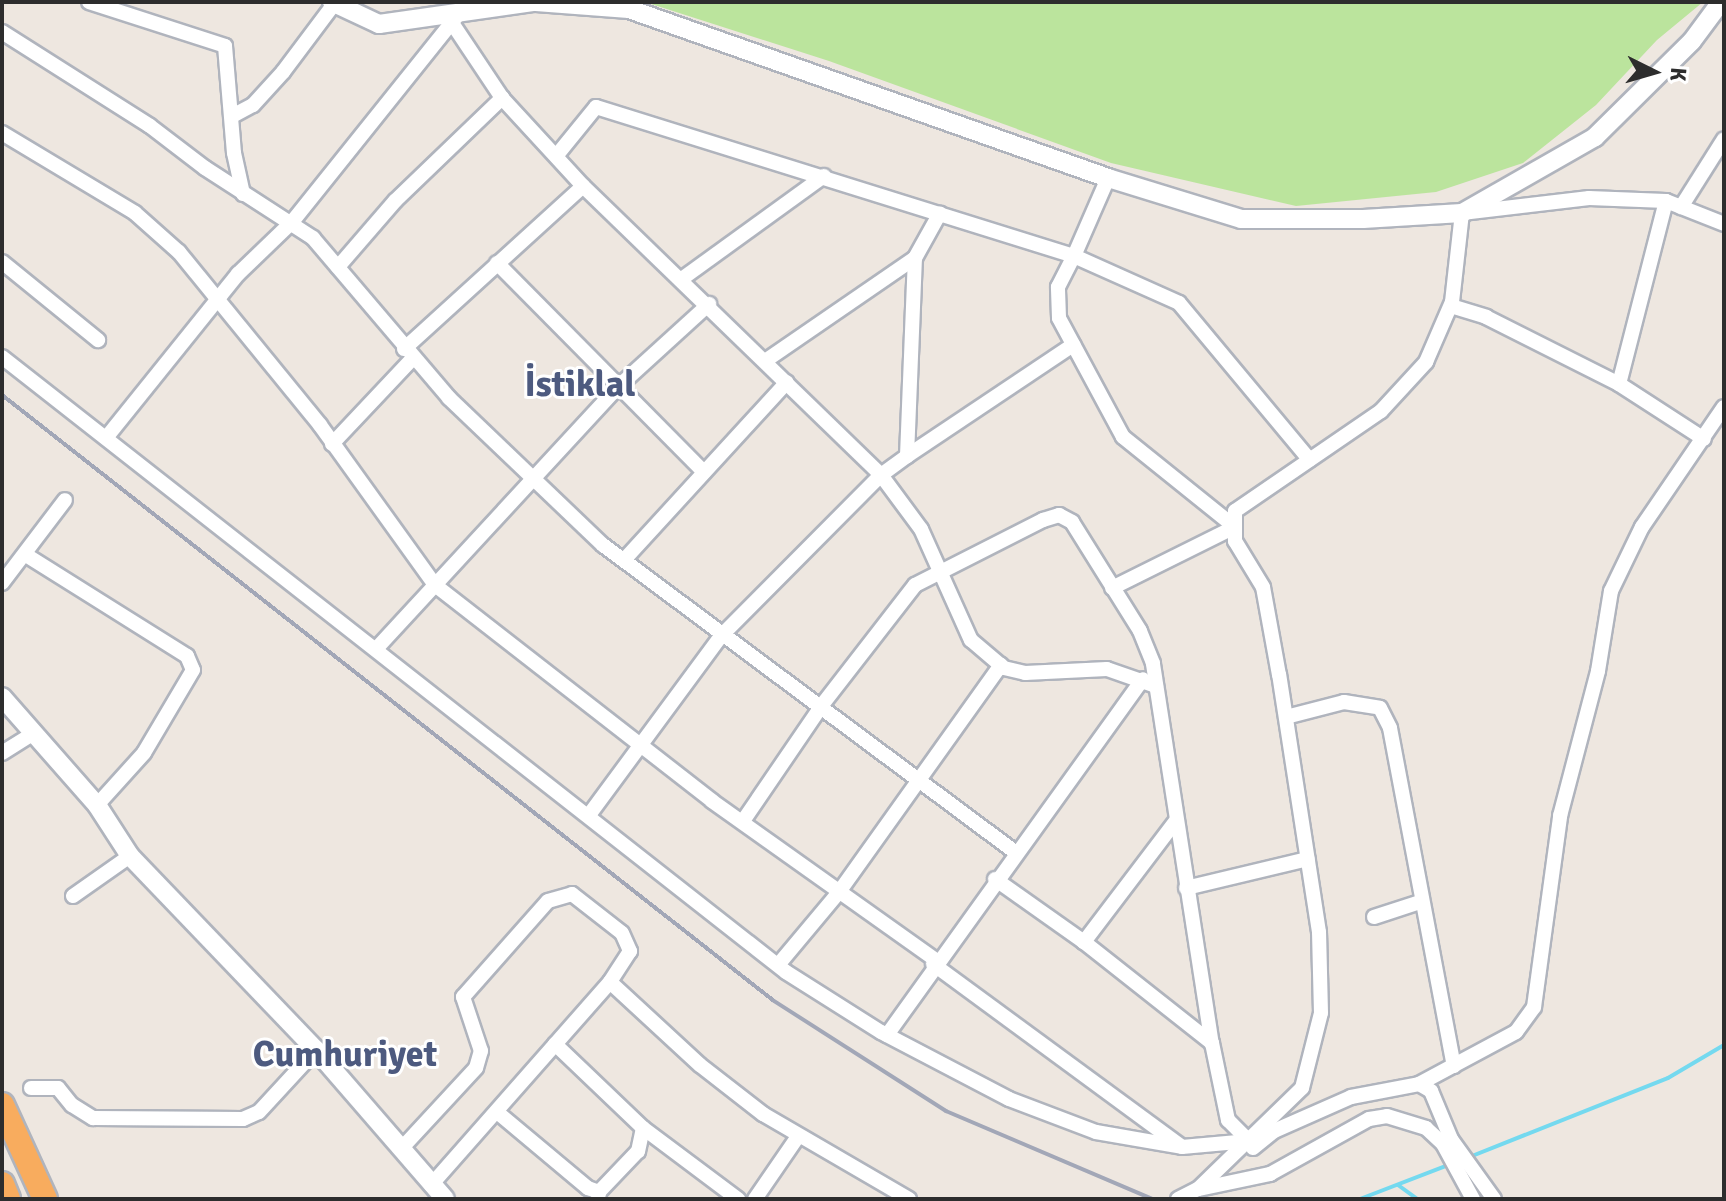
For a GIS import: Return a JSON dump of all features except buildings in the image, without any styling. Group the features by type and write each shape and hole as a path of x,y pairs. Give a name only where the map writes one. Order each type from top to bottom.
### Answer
{"highway":[{"path":"2,1105 45,1199"},
{"path":"2,1184 8,1199"}],"street":[{"path":"89,2 225,46 234,115 234,153 243,194"},
{"path":"234,115 253,105 273,83 333,3 379,24 456,17 535,2 629,9 1108,178 1241,219 1430,218 1589,198 1666,201 1724,224"},
{"path":"1462,213 1595,137 1692,41 1721,2"},
{"path":"456,17 502,98 583,186 683,278 881,475 921,529 971,640 1001,665 1025,673 1107,669 1149,682"},
{"path":"106,438 219,304 238,274 292,222 456,17"},
{"path":"2,32 150,126 243,194 292,222 338,267 408,353 536,481 624,560 720,637 822,705 1015,852"},
{"path":"338,267 395,201 502,98"},
{"path":"557,155 596,107 1074,256 1179,303 1310,460"},
{"path":"2,133 135,213 179,252 332,444 435,585 583,696 641,746 1182,1147"},
{"path":"1681,207 1724,139"},
{"path":"683,278 824,176"},
{"path":"1108,178 1058,287 1059,318 1123,437 1235,527"},
{"path":"332,444 408,353 497,263 583,186"},
{"path":"1619,384 1666,201"},
{"path":"765,361 915,258 940,213"},
{"path":"1198,1189 1302,1088 1321,1013 1319,932 1286,717 1263,587 1235,541 1235,511 1381,411 1426,362 1451,306 1462,213"},
{"path":"907,456 915,258"},
{"path":"2,262 98,340"},
{"path":"497,263 704,472"},
{"path":"376,649 536,481 619,386 709,304"},
{"path":"1451,306 1486,317 1619,384 1704,439"},
{"path":"589,815 720,637 881,475 1073,345"},
{"path":"2,357 778,965 887,1035 1009,1099 1096,1132 1182,1147 1249,1141"},
{"path":"624,560 787,382"},
{"path":"1178,1199 1198,1189 1274,1131 1351,1097 1419,1084 1516,1032 1534,1007 1560,816 1598,671 1611,591 1642,527 1724,407"},
{"path":"2,583 65,500"},
{"path":"743,821 822,705 915,585 937,570 1059,515 1072,522 1140,631 1228,1120 1249,1141"},
{"path":"1112,588 1235,527"},
{"path":"26,555 187,656 193,670 144,753 97,805"},
{"path":"778,965 839,892 918,777 1001,665"},
{"path":"887,1035 935,962 1015,852 1149,682"},
{"path":"2,697 97,805 130,856 316,1050 445,1199"},
{"path":"1286,717 1344,702 1380,708 1390,728 1420,902 1454,1066"},
{"path":"2,753 33,734"},
{"path":"1084,942 1175,822"},
{"path":"73,896 130,856"},
{"path":"1186,888 1308,859"},
{"path":"995,879 1084,942 1212,1043"},
{"path":"401,1149 476,1068 481,1051 463,997 555,896 572,894 584,901 627,941 627,959 431,1185"},
{"path":"1374,917 1420,902"},
{"path":"610,982 700,1065 797,1138 909,1199"},
{"path":"555,1044 643,1128 738,1199"},
{"path":"31,1088 58,1088 72,1105 93,1118 243,1119 259,1112 316,1050"},
{"path":"1419,1084 1431,1091 1448,1143 1480,1194"},
{"path":"497,1112 598,1195 638,1151 643,1128"},
{"path":"1198,1189 1270,1174 1369,1119 1404,1118 1448,1143"},
{"path":"755,1199 797,1138"}],"green space":[{"path":"645,2 1703,2 1657,40 1596,105 1523,163 1436,192 1296,206 1111,163 829,61"}],"waterway":[{"path":"1467,1158 1668,1078 1724,1045"},
{"path":"1360,1199 1451,1164"},
{"path":"1398,1185 1417,1199"}],"railway":[{"path":"2,395 774,1001 946,1111 1152,1199"}],"district":[{"name":"İstiklal","path":"580,385"},
{"name":"Cumhuriyet","path":"345,1055"}]}
